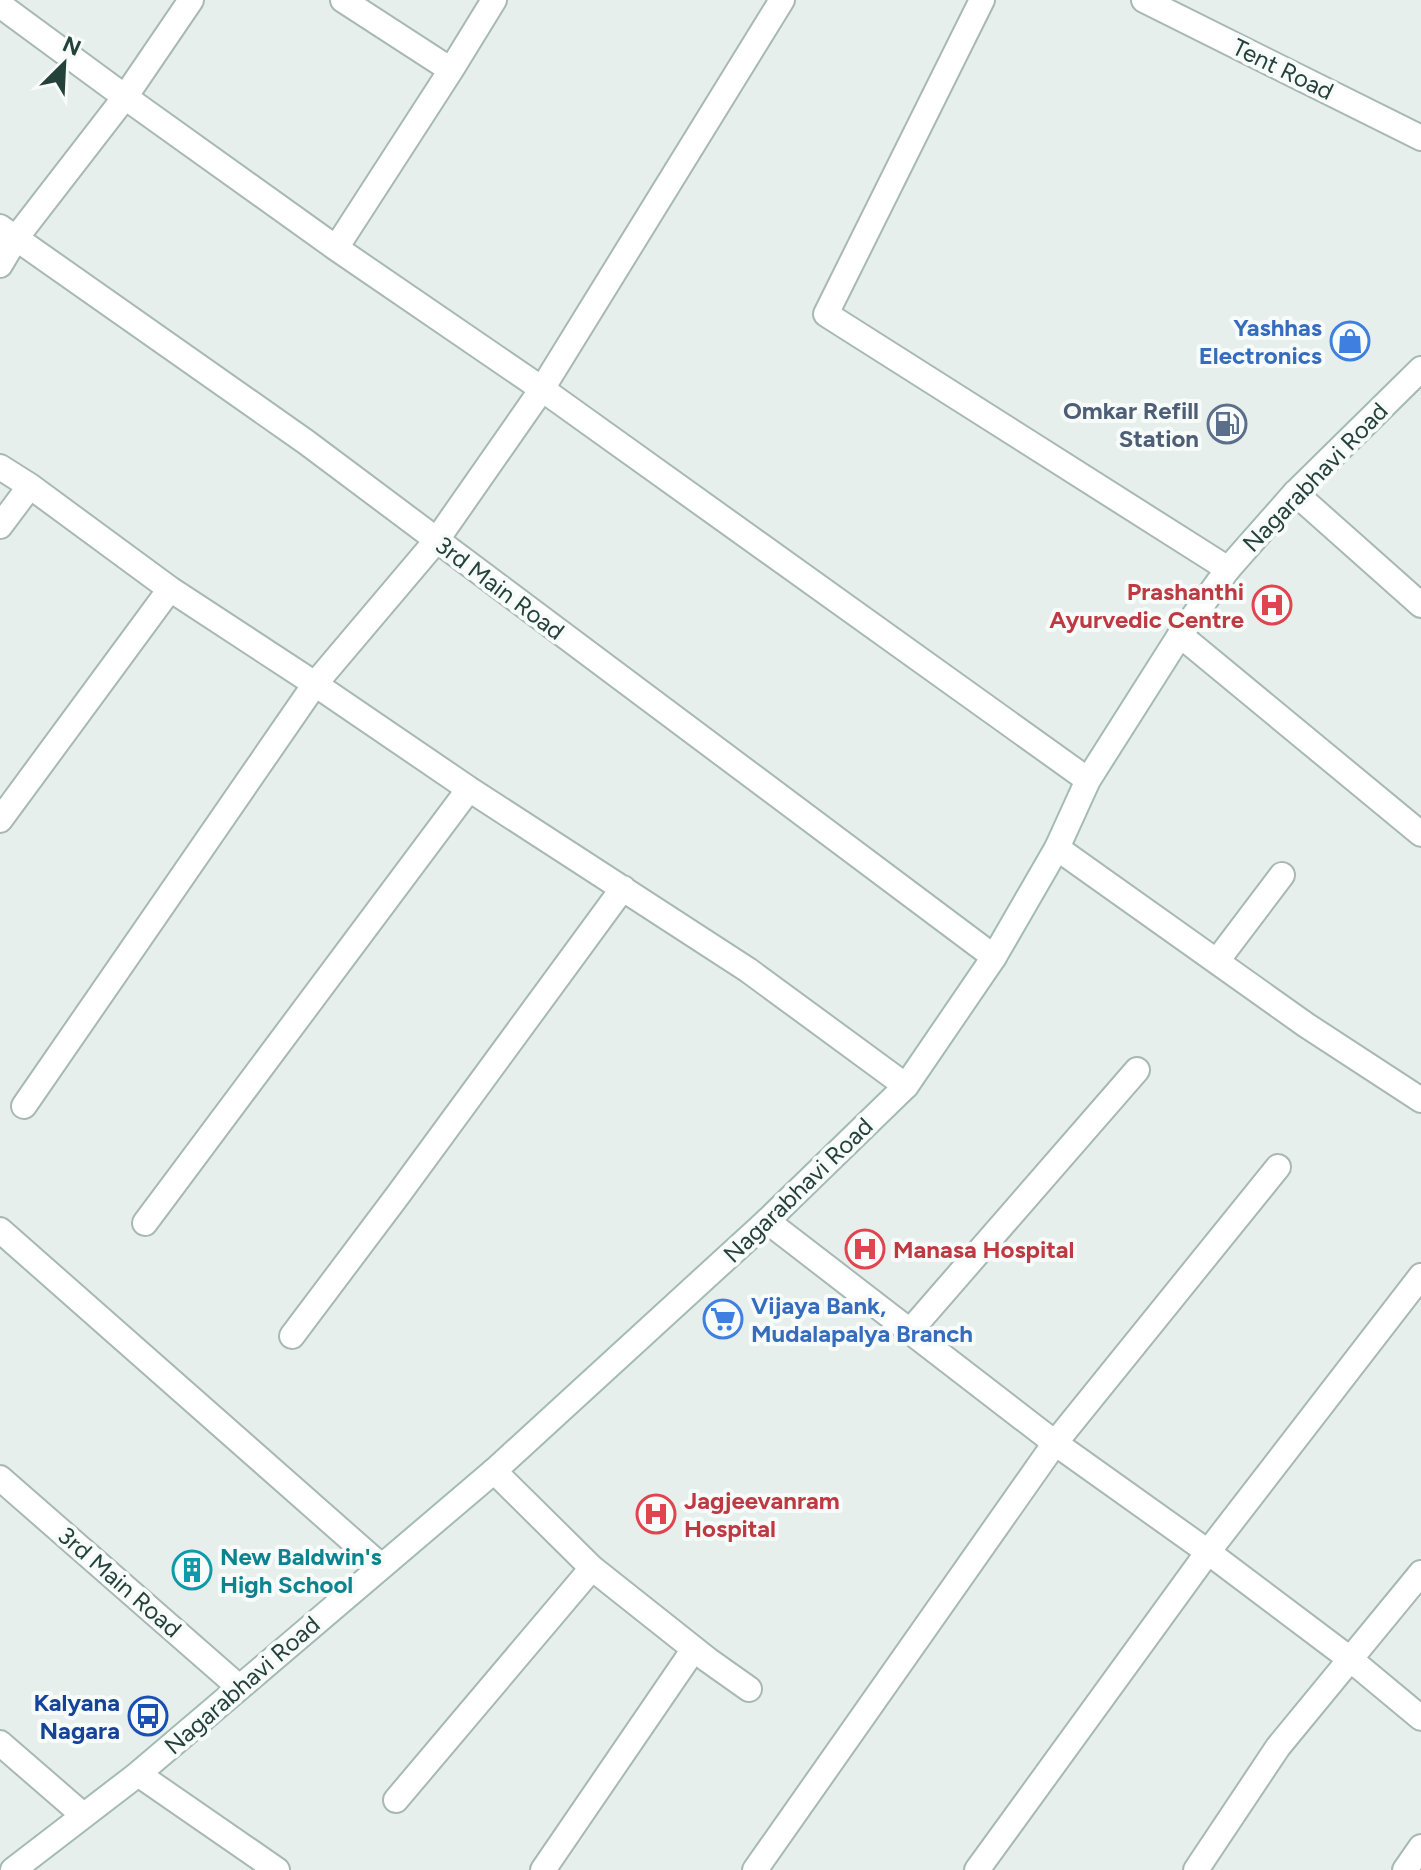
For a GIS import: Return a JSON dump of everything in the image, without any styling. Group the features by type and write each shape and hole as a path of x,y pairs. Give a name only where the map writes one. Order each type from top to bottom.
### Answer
{"street":[{"path":"0,265 8,233 125,97 191,0"},
{"path":"343,0 451,70"},
{"path":"336,248 494,0"},
{"path":"24,1106 315,684 436,541 542,389 782,0"},
{"path":"982,0 826,314 1228,569"},
{"name":"Tent Road","path":"1144,0 1421,138"},
{"path":"0,5 336,248 542,389 1088,780"},
{"name":"3rd Main Road","path":"8,233 306,442 994,957"},
{"name":"Nagarabhavi Road","path":"13,1870 138,1774 494,1471 767,1221 906,1086 994,957 1057,848 1088,780 1180,635 1228,569 1295,493 1421,369"},
{"path":"0,467 170,589 469,789 748,970 906,1086"},
{"path":"0,526 30,486"},
{"path":"1295,493 1421,605"},
{"path":"0,820 170,589"},
{"path":"1180,635 1421,834"},
{"path":"145,1223 469,789"},
{"path":"1057,848 1306,1025 1421,1100"},
{"path":"1217,961 1282,875"},
{"path":"292,1336 623,888"},
{"path":"910,1331 1137,1070"},
{"path":"755,1870 1055,1443 1278,1167"},
{"path":"767,1221 1055,1443 1208,1552 1350,1659 1421,1718"},
{"path":"0,1230 381,1566"},
{"path":"977,1870 1208,1552 1421,1276"},
{"path":"494,1471 592,1568 749,1689"},
{"name":"3rd Main Road","path":"0,1478 239,1687"},
{"path":"396,1800 592,1568"},
{"path":"1196,1870 1278,1747 1421,1573"},
{"path":"543,1870 694,1649"},
{"path":"0,1743 83,1815"},
{"path":"138,1774 277,1870"},
{"path":"1405,1870 1421,1847"}],"place":[{"name":"Yashhas Electronics","path":"1350,341"},
{"name":"Omkar Refill Station","path":"1227,424"},
{"name":"Prashanthi Ayurvedic Centre","path":"1272,605"},
{"name":"Manasa Hospital","path":"865,1249"},
{"name":"Vijaya Bank, Mudalapalya Branch","path":"723,1319"},
{"name":"Jagjeevanram Hospital","path":"656,1514"},
{"name":"New Baldwin's High School","path":"192,1570"},
{"name":"Kalyana Nagara","path":"148,1716"}]}
